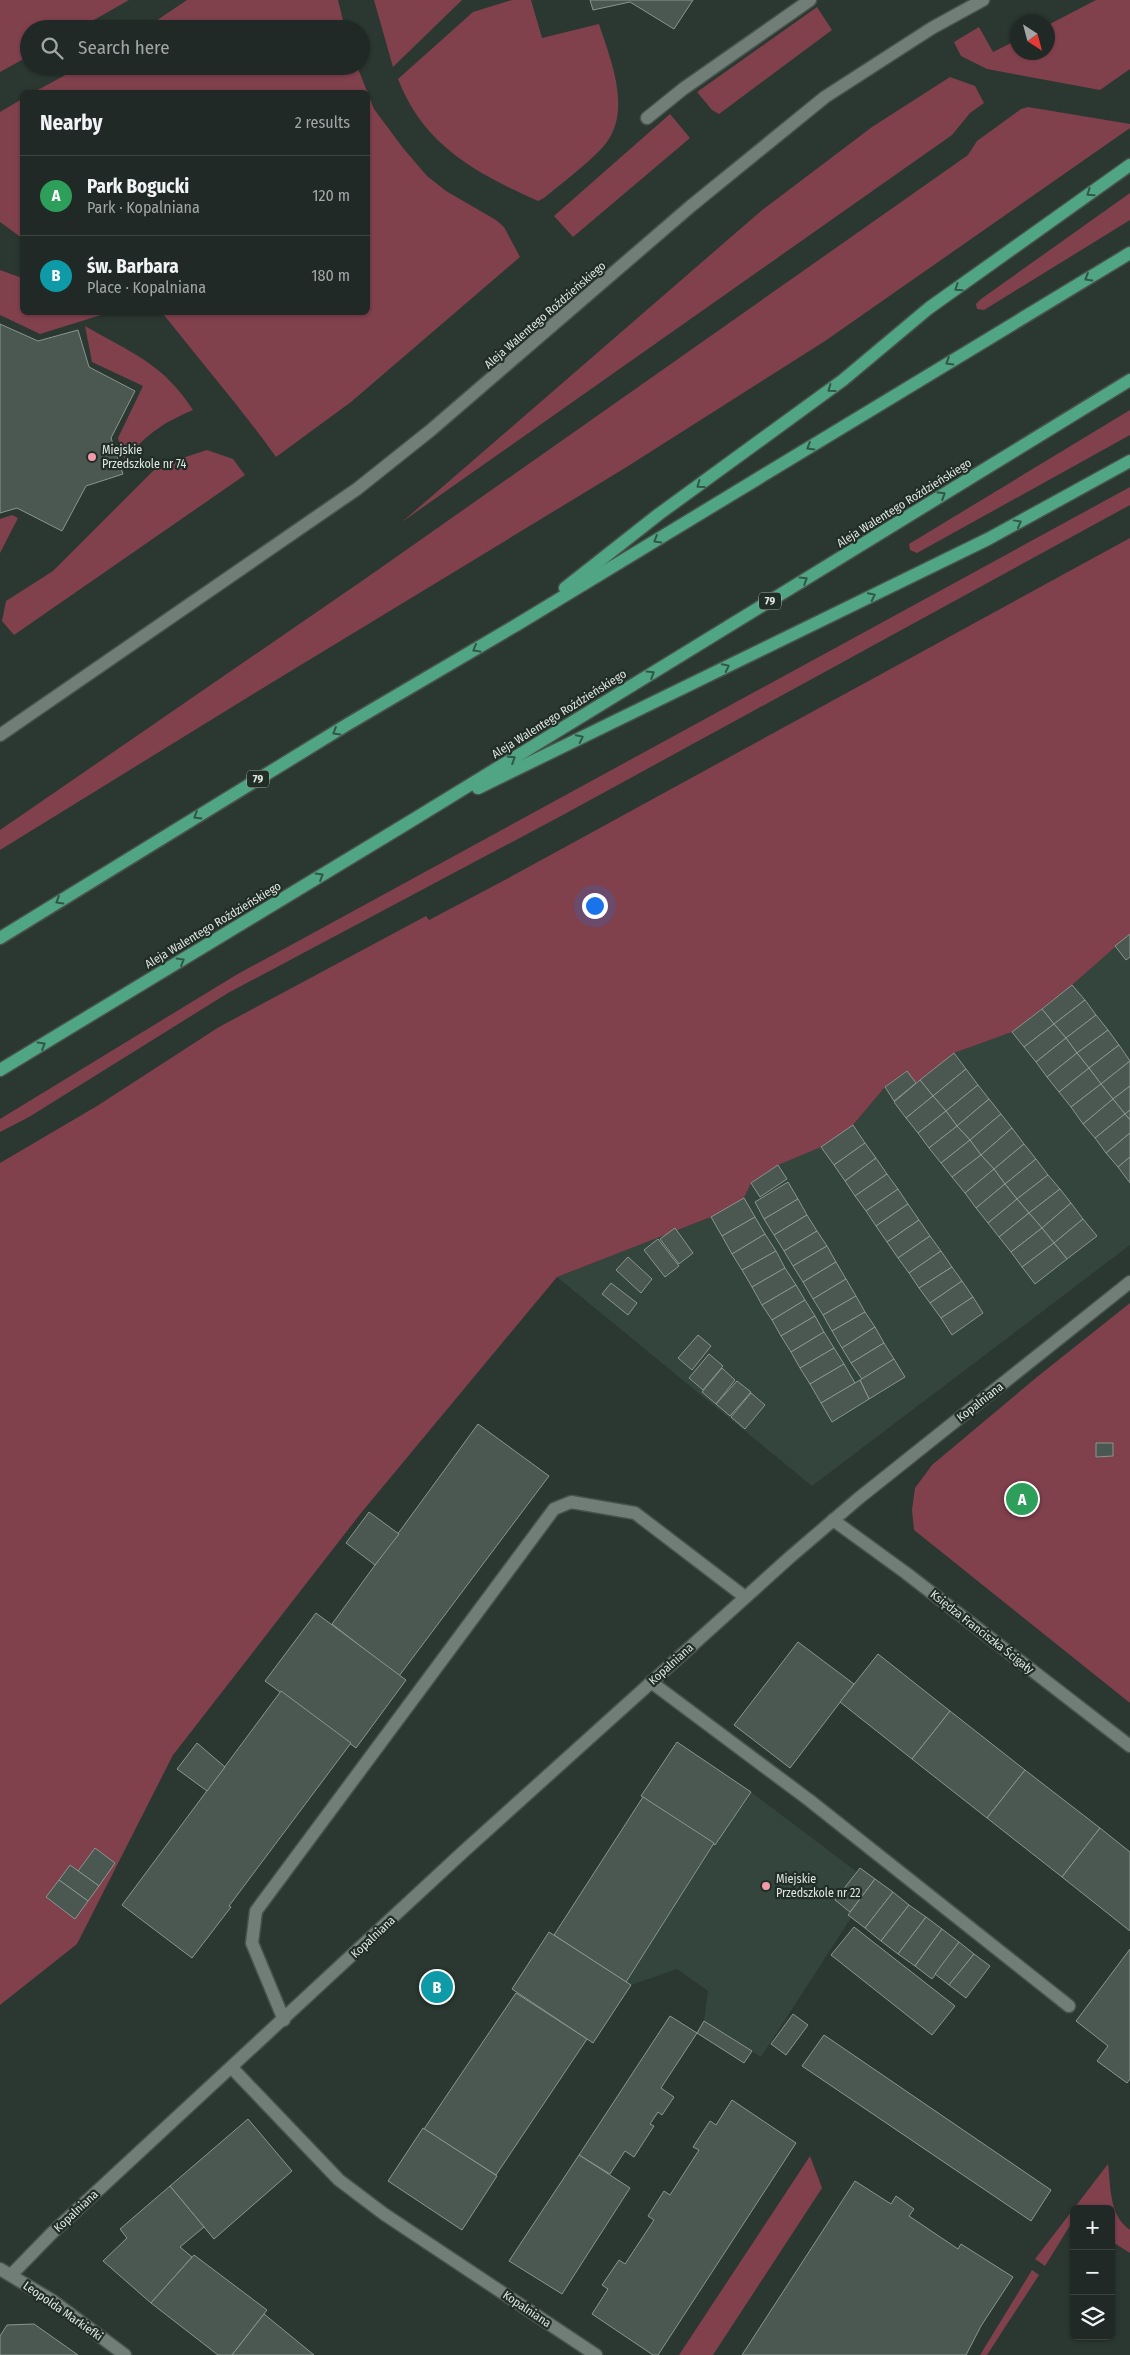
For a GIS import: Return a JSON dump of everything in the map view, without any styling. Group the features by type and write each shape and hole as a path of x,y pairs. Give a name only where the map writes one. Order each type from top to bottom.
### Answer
{"main road":[{"path":"518,624 659,514 843,380 929,308 1130,165"},
{"name":"79","path":"0,938 348,724 518,624 1130,253"},
{"name":"Aleja Walentego Roździeńskiego","path":"0,1070 411,821 1130,380"},
{"path":"411,821 988,539 1130,461"}],"street":[{"path":"647,118 687,86 810,0"},
{"name":"Aleja Walentego Roździeńskiego","path":"0,735 357,490 439,424 691,206 825,97 924,33 983,0"},
{"name":"Kopalniana","path":"6,2272 52,2233 456,1859 745,1597 833,1520 1130,1282"},
{"path":"284,2020 252,1944 256,1911 554,1509 571,1502 635,1513 745,1597"},
{"name":"Księdza Franciszka Ścigały","path":"833,1520 906,1573 1130,1746"},
{"path":"651,1682 809,1800 1068,2006"},
{"name":"Kopalniana","path":"232,2068 338,2180 384,2214 596,2355"},
{"name":"Leopolda Markiefki","path":"6,2272 53,2301 125,2355"}],"shaded area":[{"path":"0,0 129,0 94,20 20,20 20,61 0,72"},
{"path":"187,0 338,0 343,20 157,20"},
{"path":"374,0 462,0 393,67"},
{"path":"512,0 531,0 542,38 599,24 614,71 617,87 617,119 612,134 602,148 588,161 538,201 494,180 454,155 437,140 422,122 409,102 398,79 473,12"},
{"path":"1096,0 1130,0 1130,69 1100,90 987,69 961,56 954,42 979,27 993,52 1010,44 1010,60 1055,60 1055,21"},
{"path":"817,7 832,30 719,114 712,110 697,92"},
{"path":"65,75 360,75 366,90 38,90"},
{"path":"950,77 975,86 984,103 970,113 952,135 402,522 761,211 872,127"},
{"path":"370,99 374,109 427,176 446,191 496,220 504,227 520,257 351,402 276,457 164,315 370,315"},
{"path":"20,100 20,237 0,222 0,112"},
{"path":"1028,107 1130,124 1130,128 825,341 625,468 0,850 0,830 372,574 968,155 977,141 1021,109"},
{"path":"670,114 690,138 573,237 554,216"},
{"path":"1130,193 1130,220 984,310 977,309 976,304 981,299"},
{"path":"0,270 20,277 20,315 101,315 40,334 0,315"},
{"path":"85,326 145,360 158,370 182,394 193,410 156,430 125,460 118,438 143,386 92,362"},
{"path":"1130,410 1130,435 917,553 910,550 909,544"},
{"path":"207,450 233,459 245,475 14,635 2,621 6,601 53,571 158,466"},
{"path":"1130,487 1130,505 561,816 228,993 29,1117 0,1132 0,1119 236,975"},
{"path":"12,515 18,518 0,553 0,519"},
{"path":"1130,538 1130,934 1072,985 1012,1032 954,1053 916,1083 906,1071 885,1087 853,1125 821,1147 778,1165 751,1183 744,1198 711,1217 557,1277 361,1513 173,1755 77,1944 0,2005 0,1163 97,1106 219,1027 426,916 429,920 503,881"},
{"path":"1130,934 1130,1245 812,1486 557,1277 711,1217 744,1198 751,1183 778,1165 853,1125 885,1087 907,1071 916,1083 954,1053 1012,1032 1072,985"},
{"path":"1130,1303 1130,1703 914,1530 912,1510 915,1488 932,1465 1037,1377"},
{"name":"Miejskie Przedszkole nr 22","path":"677,1742 751,1792 857,1872 835,1900 850,1912 848,1915 851,1918 761,2057 704,2021 708,1991 677,1969 631,1985 626,1982 714,1843 641,1796"},
{"path":"810,2156 822,2188 713,2355 679,2355"},
{"path":"1108,2164 1114,2205 1076,2205"},
{"path":"1115,2209 1123,2224 1130,2230 1130,2253 1115,2244"},
{"path":"1070,2213 1070,2225 1045,2266 1035,2259"},
{"path":"1032,2270 1039,2275 987,2355 980,2355"}],"building":[{"path":"590,0 693,0 674,29 630,2 593,10"},
{"path":"0,324 38,341 78,330 89,367 135,391 111,438 123,474 86,486 62,531 17,508 0,513"},
{"path":"1130,934 1130,957 1126,960 1115,946"},
{"path":"1072,985 1085,1000 1054,1024 1042,1009"},
{"path":"1085,1000 1096,1015 1066,1038 1054,1024"},
{"path":"1042,1009 1054,1024 1024,1047 1012,1032"},
{"path":"1096,1015 1108,1030 1077,1053 1066,1038"},
{"path":"1054,1024 1066,1038 1036,1062 1024,1047"},
{"path":"1108,1030 1119,1045 1089,1068 1077,1053"},
{"path":"1066,1038 1077,1053 1047,1077 1036,1062"},
{"path":"1119,1045 1130,1061 1101,1084 1089,1068"},
{"path":"954,1053 966,1069 933,1096 920,1080"},
{"path":"1077,1053 1089,1068 1059,1092 1047,1077"},
{"path":"1130,1061 1130,1086 1113,1099 1101,1084"},
{"path":"1089,1068 1101,1084 1071,1107 1059,1092"},
{"path":"966,1069 978,1085 946,1111 933,1096"},
{"path":"907,1071 916,1083 894,1101 885,1087"},
{"path":"920,1080 933,1096 906,1118 894,1102"},
{"path":"1101,1084 1113,1099 1083,1124 1071,1107"},
{"path":"978,1085 989,1099 957,1126 946,1111"},
{"path":"1130,1086 1130,1110 1125,1114 1113,1099"},
{"path":"933,1096 946,1111 918,1133 906,1118"},
{"path":"989,1099 1001,1114 970,1140 957,1126"},
{"path":"1113,1099 1125,1114 1095,1138 1083,1124"},
{"path":"1130,1110 1130,1120 1125,1114"},
{"path":"946,1111 957,1126 929,1148 918,1133"},
{"path":"1001,1114 1012,1128 981,1155 970,1140"},
{"path":"1125,1114 1130,1120 1130,1133 1106,1153 1095,1138"},
{"path":"853,1125 865,1143 834,1165 821,1147"},
{"path":"957,1126 970,1140 941,1163 929,1148"},
{"path":"1012,1128 1024,1144 994,1169 981,1155"},
{"path":"1130,1133 1130,1157 1118,1167 1106,1153"},
{"path":"970,1140 981,1155 952,1177 941,1163"},
{"path":"865,1143 876,1158 845,1181 834,1165"},
{"path":"1024,1144 1036,1159 1005,1184 994,1169"},
{"path":"981,1155 994,1169 965,1193 952,1177"},
{"path":"1130,1157 1130,1183 1118,1167"},
{"path":"876,1158 887,1174 855,1196 845,1181"},
{"path":"1036,1159 1048,1175 1017,1199 1005,1184"},
{"path":"778,1165 787,1179 760,1197 751,1183"},
{"path":"994,1169 1005,1184 976,1208 965,1193"},
{"path":"887,1174 898,1189 866,1211 855,1196"},
{"path":"1048,1175 1060,1189 1029,1213 1017,1199"},
{"path":"788,1182 798,1199 764,1219 755,1202"},
{"path":"1005,1184 1017,1199 988,1223 976,1208"},
{"path":"898,1189 908,1204 876,1226 866,1211"},
{"path":"1060,1189 1071,1203 1042,1228 1029,1213"},
{"path":"744,1198 755,1217 722,1236 711,1217"},
{"path":"798,1199 807,1215 774,1235 764,1219"},
{"path":"1017,1199 1029,1213 999,1237 988,1223"},
{"path":"1071,1203 1083,1219 1054,1243 1042,1228"},
{"path":"908,1204 919,1220 887,1242 876,1226"},
{"path":"1029,1213 1042,1228 1011,1252 999,1237"},
{"path":"807,1215 817,1231 784,1251 774,1235"},
{"path":"755,1217 765,1234 732,1254 722,1236"},
{"path":"1083,1219 1097,1236 1067,1259 1054,1243"},
{"path":"919,1220 930,1236 898,1258 887,1242"},
{"path":"675,1228 693,1253 679,1264 660,1239"},
{"path":"1042,1228 1054,1243 1022,1267 1011,1252"},
{"path":"817,1231 827,1246 793,1266 784,1251"},
{"path":"765,1234 776,1251 742,1270 732,1254"},
{"path":"930,1236 941,1251 909,1273 898,1258"},
{"path":"658,1239 679,1266 665,1277 644,1250"},
{"path":"1054,1243 1067,1259 1035,1284 1022,1267"},
{"path":"827,1246 836,1262 803,1282 793,1266"},
{"path":"776,1251 785,1268 752,1287 742,1270"},
{"path":"941,1251 952,1267 919,1288 909,1273"},
{"path":"628,1257 652,1279 641,1293 616,1270"},
{"path":"836,1262 846,1279 813,1299 803,1282"},
{"path":"952,1267 962,1281 930,1303 919,1288"},
{"path":"785,1268 796,1285 762,1305 752,1287"},
{"path":"846,1279 856,1296 823,1315 813,1299"},
{"path":"962,1281 973,1297 941,1318 930,1303"},
{"path":"611,1283 637,1303 628,1315 602,1294"},
{"path":"796,1285 805,1300 772,1320 762,1305"},
{"path":"856,1296 865,1312 832,1331 823,1315"},
{"path":"973,1297 983,1313 952,1335 941,1318"},
{"path":"805,1300 815,1316 781,1336 772,1320"},
{"path":"865,1312 875,1327 842,1348 832,1331"},
{"path":"815,1316 824,1332 791,1352 781,1336"},
{"path":"875,1327 884,1343 851,1363 842,1348"},
{"path":"824,1332 834,1348 800,1368 791,1352"},
{"path":"698,1335 711,1346 692,1370 678,1358"},
{"path":"884,1343 894,1359 862,1379 851,1363"},
{"path":"834,1348 844,1364 810,1384 800,1368"},
{"path":"709,1354 723,1366 703,1390 689,1378"},
{"path":"894,1359 905,1377 869,1399 860,1380"},
{"path":"844,1364 855,1383 821,1403 810,1384"},
{"path":"722,1368 735,1380 716,1404 702,1392"},
{"path":"860,1380 869,1399 832,1422 821,1403"},
{"path":"737,1381 751,1392 730,1416 716,1404"},
{"path":"751,1393 765,1405 745,1429 731,1417"},
{"path":"478,1424 549,1476 399,1676 332,1624"},
{"path":"1096,1443 1113,1443 1113,1456 1096,1457"},
{"path":"369,1512 399,1534 375,1565 346,1543"},
{"path":"316,1613 406,1680 356,1748 265,1681"},
{"path":"798,1642 854,1684 790,1768 734,1725"},
{"path":"878,1654 950,1711 912,1759 840,1702"},
{"path":"281,1691 351,1743 192,1958 122,1905"},
{"path":"950,1711 1025,1770 987,1818 912,1759"},
{"path":"677,1742 751,1792 715,1845 641,1796"},
{"path":"197,1743 225,1767 207,1791 177,1769"},
{"path":"1025,1770 1100,1828 1062,1877 987,1818"},
{"path":"643,1797 714,1843 626,1982 554,1935"},
{"path":"1100,1828 1130,1852 1130,1931 1062,1877"},
{"path":"95,1848 115,1863 99,1886 78,1871"},
{"path":"70,1865 99,1886 88,1901 59,1880"},
{"path":"860,1868 875,1879 850,1912 835,1900"},
{"path":"875,1879 893,1892 865,1928 848,1915"},
{"path":"59,1880 88,1901 75,1919 46,1897"},
{"path":"893,1892 909,1905 881,1941 865,1928"},
{"path":"909,1905 926,1917 898,1954 881,1941"},
{"path":"926,1917 942,1929 915,1966 898,1954"},
{"path":"854,1927 955,2006 932,2035 831,1955"},
{"path":"942,1929 959,1942 932,1979 915,1966"},
{"path":"549,1932 631,1985 593,2043 512,1989"},
{"path":"959,1942 974,1954 949,1985 935,1974"},
{"path":"1130,1949 1130,2079 1127,2083 1097,2061 1108,2046 1076,2021"},
{"path":"974,1954 990,1966 966,1998 949,1985"},
{"path":"516,1993 587,2039 496,2175 424,2129"},
{"path":"793,2014 808,2025 786,2055 771,2044"},
{"path":"670,2016 697,2033 661,2088 674,2097 662,2115 658,2112 650,2124 654,2126 634,2157 625,2151 610,2174 579,2155"},
{"path":"704,2021 752,2051 744,2063 697,2033"},
{"path":"824,2035 1051,2190 1031,2221 802,2066"},
{"path":"732,2100 796,2143 658,2355 653,2355 592,2314 608,2289 602,2285 619,2260 625,2264 654,2220 648,2216 664,2191 670,2195 699,2150 693,2147 710,2121 716,2125"},
{"path":"248,2119 292,2171 214,2239 170,2186"},
{"path":"423,2128 497,2176 462,2230 388,2181"},
{"path":"579,2155 630,2188 562,2294 509,2261"},
{"path":"855,2181 891,2204 896,2196 914,2209 909,2216 958,2249 961,2244 1013,2277 981,2326 966,2355 742,2355"},
{"path":"170,2186 204,2227 180,2247 192,2257 151,2303 103,2261 127,2238 120,2229"},
{"path":"194,2255 267,2310 232,2355 218,2355 151,2303"},
{"path":"264,2314 314,2355 232,2355"},
{"path":"34,2324 78,2355 0,2355 0,2336 7,2325"}],"place":[{"name":"Miejskie Przedszkole nr 74","path":"92,457"},
{"name":"Park Bogucki","path":"1022,1499"},
{"name":"Miejskie Przedszkole nr 22","path":"766,1886"},
{"name":"św. Barbara","path":"437,1987"}]}
